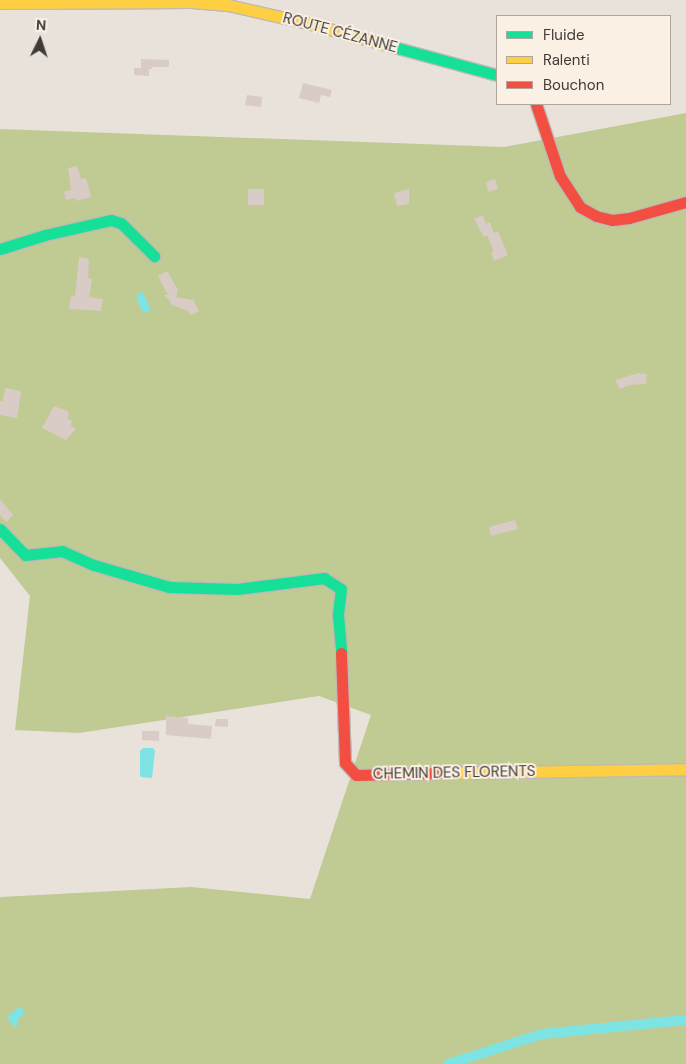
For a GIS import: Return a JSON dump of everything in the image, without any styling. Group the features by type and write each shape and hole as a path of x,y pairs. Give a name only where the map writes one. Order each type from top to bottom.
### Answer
{"street":[{"name":"ROUTE CÉZANNE","path":"0,3 192,2 228,5 293,20 496,74"},
{"path":"536,105 560,176 580,207 596,216 612,220 629,218 686,202"},
{"path":"0,249 54,233 111,220 121,223 154,256"},
{"name":"CHEMIN DES FLORENTS","path":"0,529 18,550 26,555 62,550 94,565 169,587 237,589 324,578 341,589 338,615 344,685 345,764 356,775 686,769"}],"green space":[{"path":"686,113 686,1064 0,1064 0,897 191,887 310,899 371,715 319,696 79,733 15,730 30,596 0,558 0,129 504,147"}],"water":[{"path":"143,292 151,310 143,313 137,300 137,294"},
{"path":"143,748 153,748 155,751 152,778 141,777 140,775 140,751"},
{"path":"20,1006 25,1013 18,1020 17,1027 12,1025 7,1017"}],"building":[{"path":"141,59 169,60 169,67 152,67 152,69 149,69 149,76 134,75 134,68 141,68"},
{"path":"303,83 332,90 330,97 321,95 319,103 299,98"},
{"path":"247,95 262,97 261,107 245,105"},
{"path":"77,166 81,179 86,178 91,197 76,201 75,198 66,200 64,192 71,190 68,168"},
{"path":"495,179 498,189 488,192 486,182"},
{"path":"248,189 264,189 264,205 248,205"},
{"path":"409,189 409,204 397,206 394,193"},
{"path":"483,215 486,224 490,222 494,233 498,231 508,255 494,261 491,253 494,252 487,235 484,237 474,219"},
{"path":"79,257 89,259 88,278 92,279 89,297 103,299 101,311 69,309 71,295 75,296"},
{"path":"167,271 178,290 176,297 193,300 199,311 191,315 188,311 170,304 171,302 164,295 168,295 158,276"},
{"path":"638,373 647,374 646,384 629,385 620,389 615,380"},
{"path":"5,388 21,391 17,418 0,415 0,401 3,401"},
{"path":"54,406 67,411 69,414 67,418 72,421 71,426 76,429 66,440 42,428"},
{"path":"0,499 13,515 6,522 0,515"},
{"path":"515,520 518,529 491,536 489,527"},
{"path":"166,716 188,718 188,724 212,726 211,739 166,735"},
{"path":"216,719 228,719 228,727 215,726"},
{"path":"142,731 159,731 159,741 142,740"}],"waterway":[{"path":"448,1064 542,1034 686,1020"}],"traffic: fast":[{"path":"390,46 496,75"},
{"path":"0,249 45,235 111,220 121,223 154,256"},
{"path":"0,529 25,555 62,551 94,565 169,587 237,589 324,578 341,589 338,615 341,653"}],"traffic: slow":[{"path":"0,3 192,2 228,5 311,24 390,46"},
{"path":"441,773 686,769"}],"traffic: jam":[{"path":"536,105 560,176 580,207 596,216 612,220 629,218 686,202"},
{"path":"341,653 345,763 356,775 441,773"}]}
